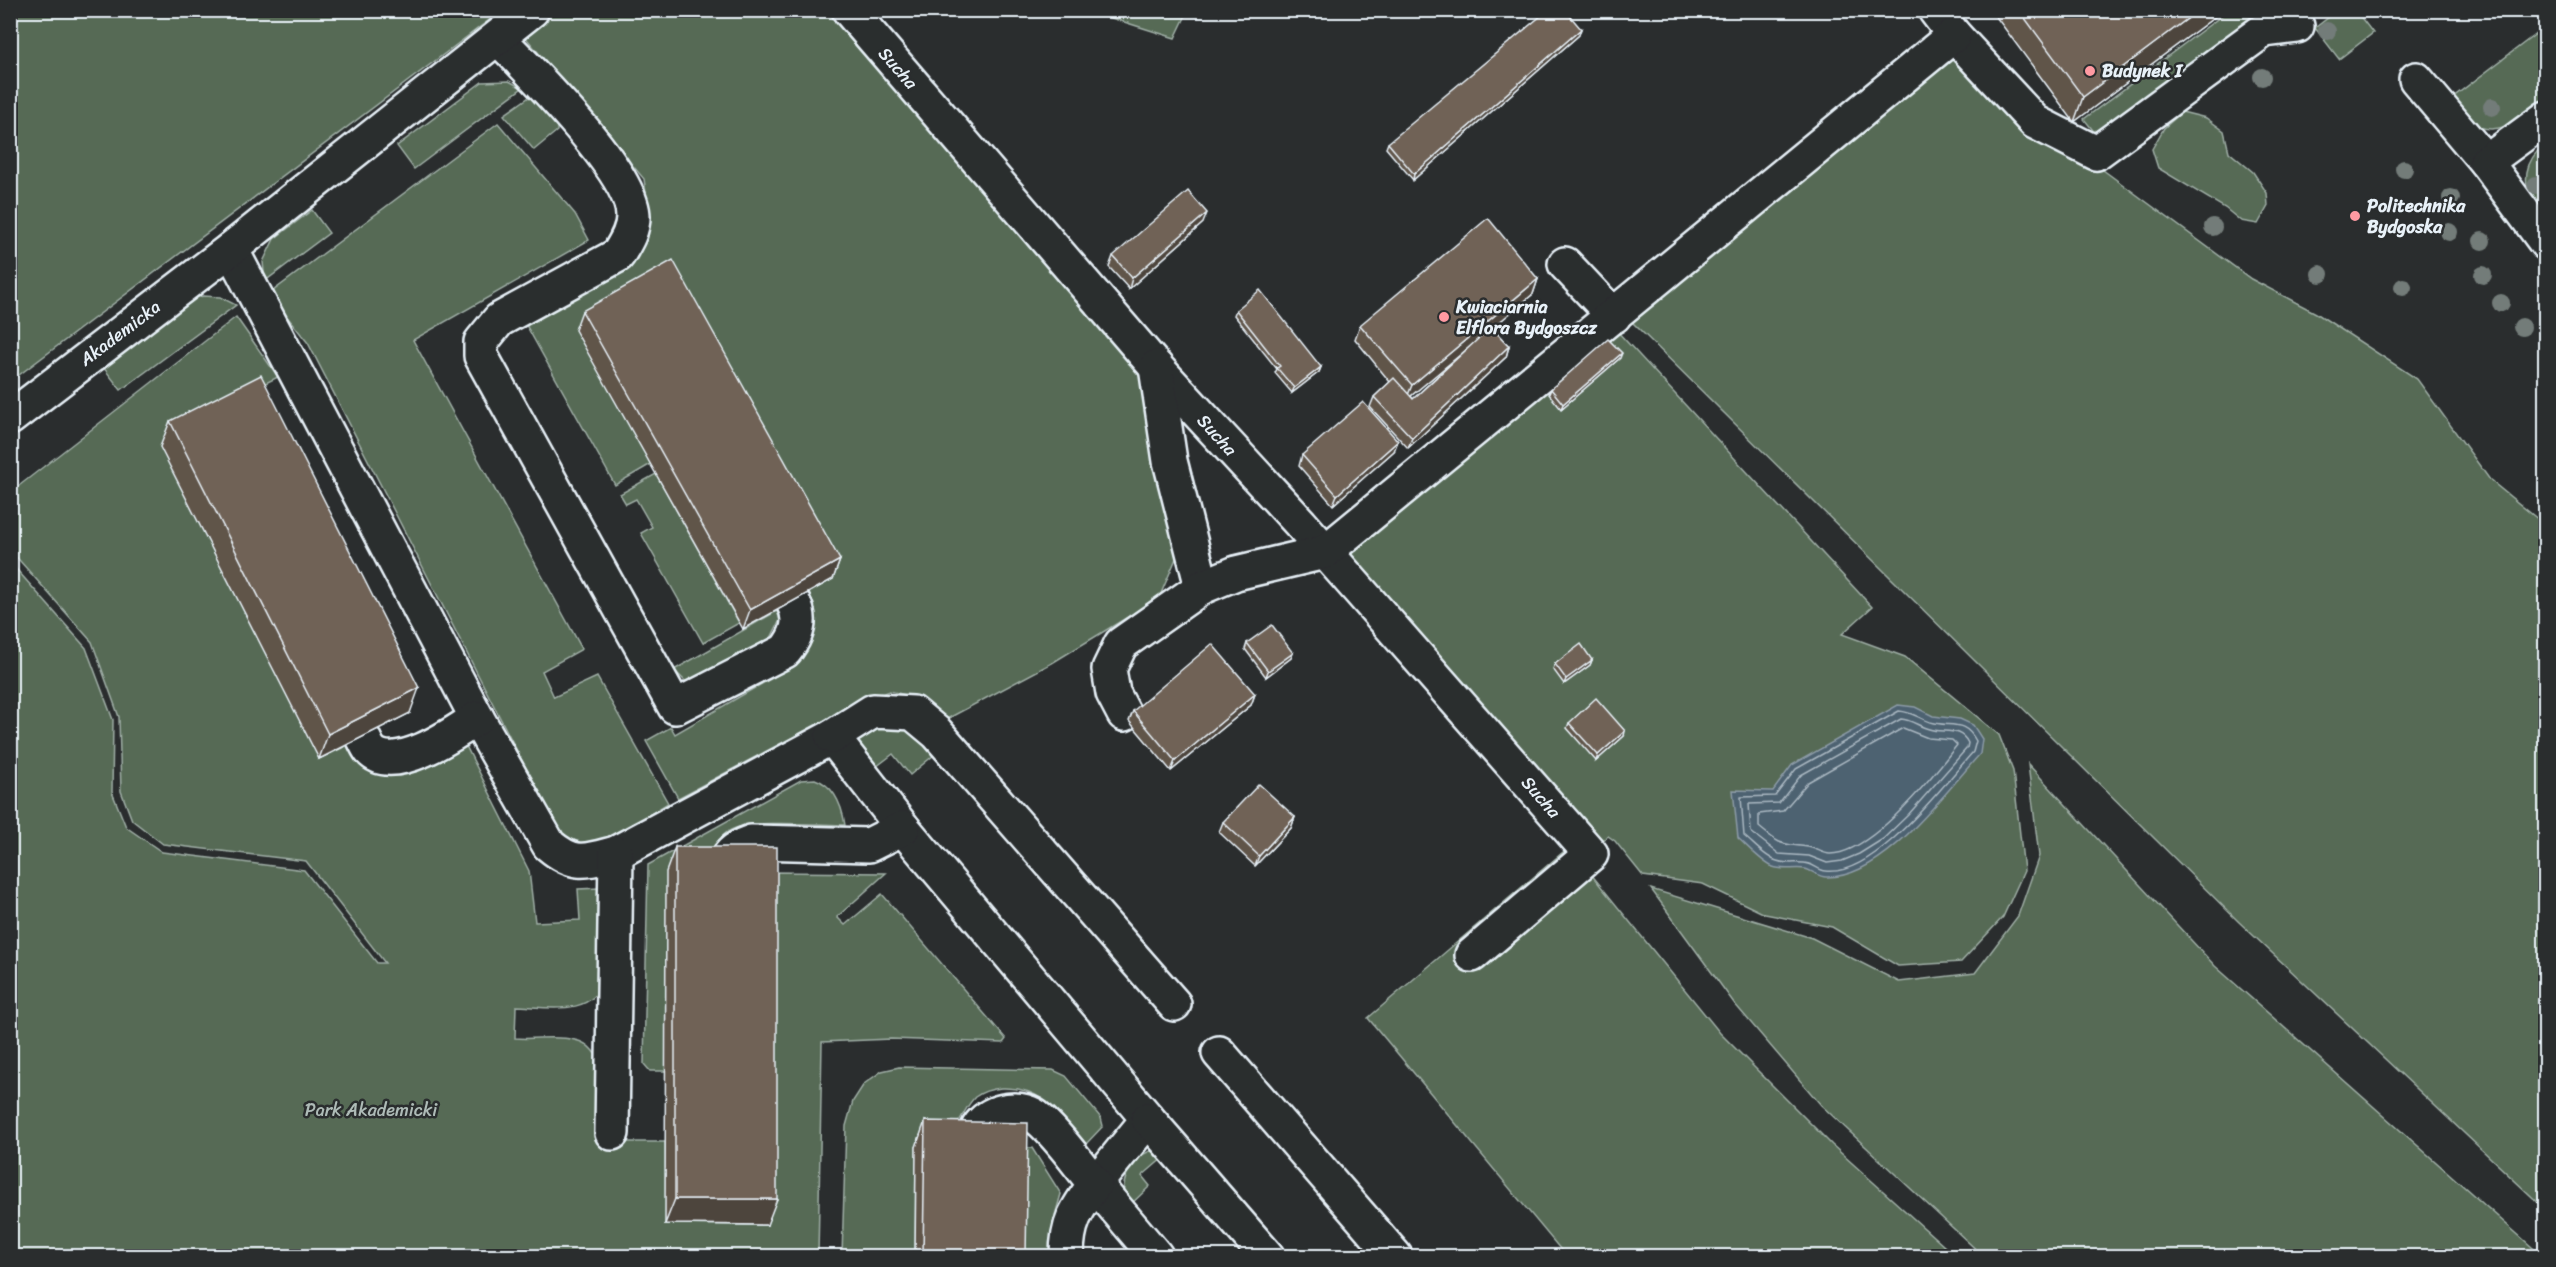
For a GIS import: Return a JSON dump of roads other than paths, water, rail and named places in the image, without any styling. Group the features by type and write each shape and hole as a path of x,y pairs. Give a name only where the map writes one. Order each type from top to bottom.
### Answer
{"street":[{"name":"Akademicka","path":"10,418 231,249 532,10"},
{"name":"Sucha","path":"849,10 1156,367 1325,552 1591,854 1473,955"},
{"path":"1124,714 1113,693 1109,669 1121,644 1202,586 1236,573 1325,552 1614,316 1945,23 2035,122 2096,153 2264,30 2297,26"},
{"path":"498,38 566,108 628,192 633,216 629,238 618,255 499,320 481,342 482,356 675,707 785,651 794,641 798,628 797,610 793,602"},
{"path":"2416,80 2486,162 2546,243"},
{"path":"2486,162 2546,118"},
{"path":"231,249 477,718 549,844 560,855 582,862 616,853 832,737 873,711 913,713 937,733 1174,1004"},
{"path":"1565,264 1614,316"},
{"path":"1156,367 1170,461 1202,586"},
{"path":"363,737 371,751 388,758 401,759 477,718"},
{"path":"832,737 903,828 1267,1257"},
{"path":"722,872 725,860 736,848 751,842 869,845 903,828"},
{"path":"612,1133 616,853"},
{"path":"1219,1053 1395,1257"},
{"path":"972,1147 978,1127 990,1116 1006,1110 1024,1111 1038,1117 1149,1253"},
{"path":"1066,1257 1067,1235 1072,1219 1095,1184 1148,1119"}],"water":[{"path":"1898,705 1915,707 1933,716 1960,719 1973,725 1982,739 1980,754 1931,810 1891,849 1870,864 1848,874 1826,877 1805,869 1773,867 1738,838 1733,790 1773,791 1792,765"}],"place":[{"name":"Budynek I","path":"2090,71"},
{"name":"Politechnika Bydgoska","path":"2355,216"},
{"name":"Kwiaciarnia Elflora Bydgoszcz","path":"1444,317"}],"park label":[{"name":"Park Akademicki","path":"371,1110"}]}
